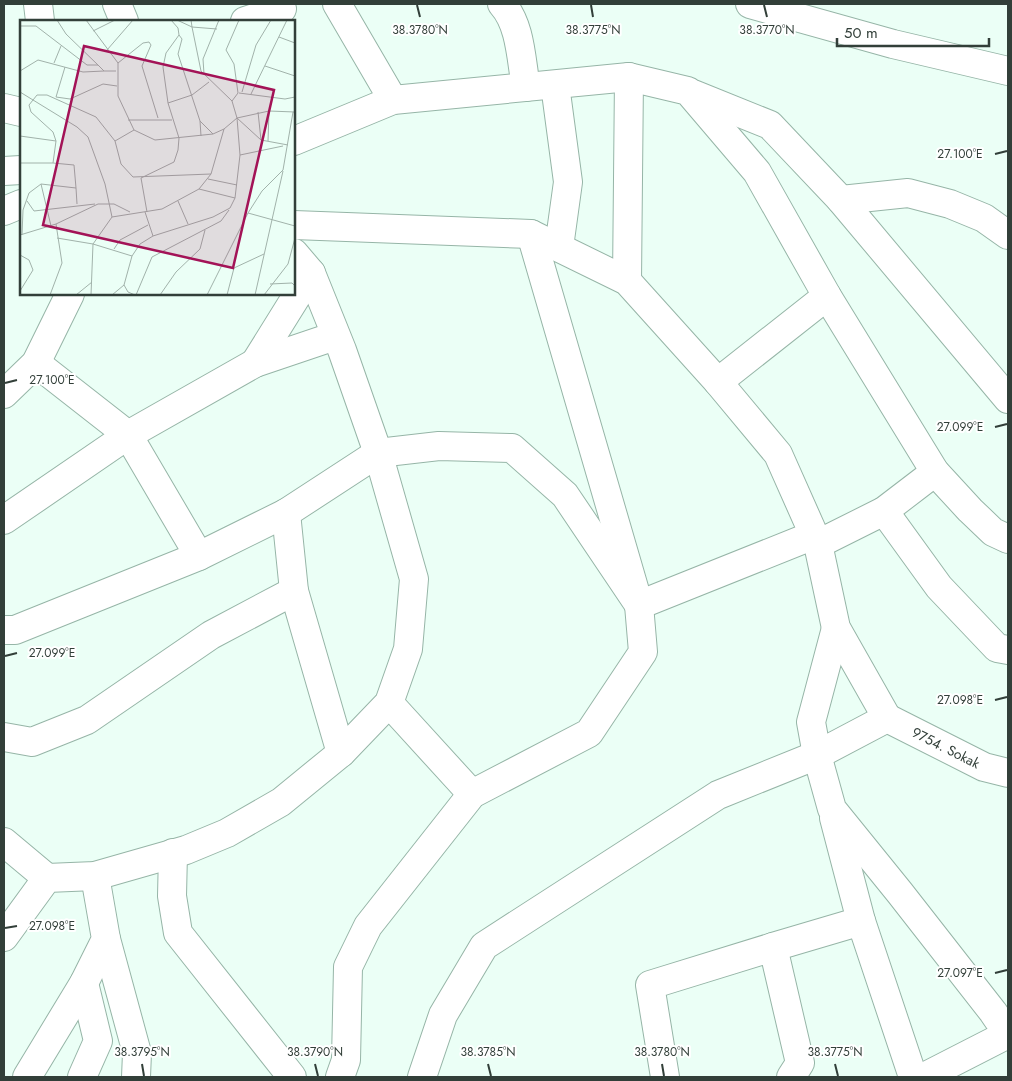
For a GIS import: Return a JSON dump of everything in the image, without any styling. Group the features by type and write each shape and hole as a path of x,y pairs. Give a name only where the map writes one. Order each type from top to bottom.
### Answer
{"street":[{"path":"38,4 40,20"},
{"path":"337,4 393,100"},
{"path":"502,4 517,33 526,87"},
{"path":"750,4 893,44 1008,71"},
{"path":"248,20 280,11"},
{"path":"295,141 393,100 629,77 688,91 770,126 841,200 1008,399"},
{"path":"627,281 629,77"},
{"path":"555,84 568,182 559,247"},
{"path":"688,91 758,172 827,296 935,472 993,532 1008,538"},
{"path":"4,108 20,112"},
{"path":"4,171 20,170"},
{"path":"841,200 908,193 950,204 984,218 1008,235"},
{"path":"4,211 20,204"},
{"path":"295,225 531,234 627,281 718,382 778,454 816,539 836,628 886,718 817,755 718,795 484,946 443,1015 422,1077"},
{"path":"340,1077 346,1060 348,967 368,926 472,794 589,732 643,652 639,605 531,234"},
{"path":"4,842 47,878 95,876 186,850 227,834 281,802 341,753 389,703 408,649 414,579 378,453 311,273 295,253"},
{"path":"255,363 311,273"},
{"path":"4,394 36,363 70,295"},
{"path":"718,382 827,296"},
{"path":"4,520 128,435 255,363 335,336"},
{"path":"36,363 128,435 199,556"},
{"path":"4,630 15,630 199,556 286,513 378,453 439,446 512,448 565,495 639,605"},
{"path":"639,605 816,539 884,511 935,472"},
{"path":"884,511 938,587 997,648 1008,650"},
{"path":"286,513 294,592 341,753"},
{"path":"4,737 32,742 87,720 211,635 294,592"},
{"path":"836,628 811,722 817,755 861,921 913,1077"},
{"path":"389,703 472,794"},
{"name":"9754. Sokak","path":"886,718 984,767 1008,773"},
{"path":"832,809 1001,1010 1008,1034 924,1077"},
{"path":"173,853 172,896 178,933 292,1077"},
{"path":"95,876 106,939 137,1053 136,1077"},
{"path":"4,937 47,878"},
{"path":"665,1077 650,985 773,946 861,921"},
{"path":"27,1077 84,983 106,939"},
{"path":"773,946 800,1063 792,1077"},
{"path":"82,1077 98,1041 84,983"}]}
